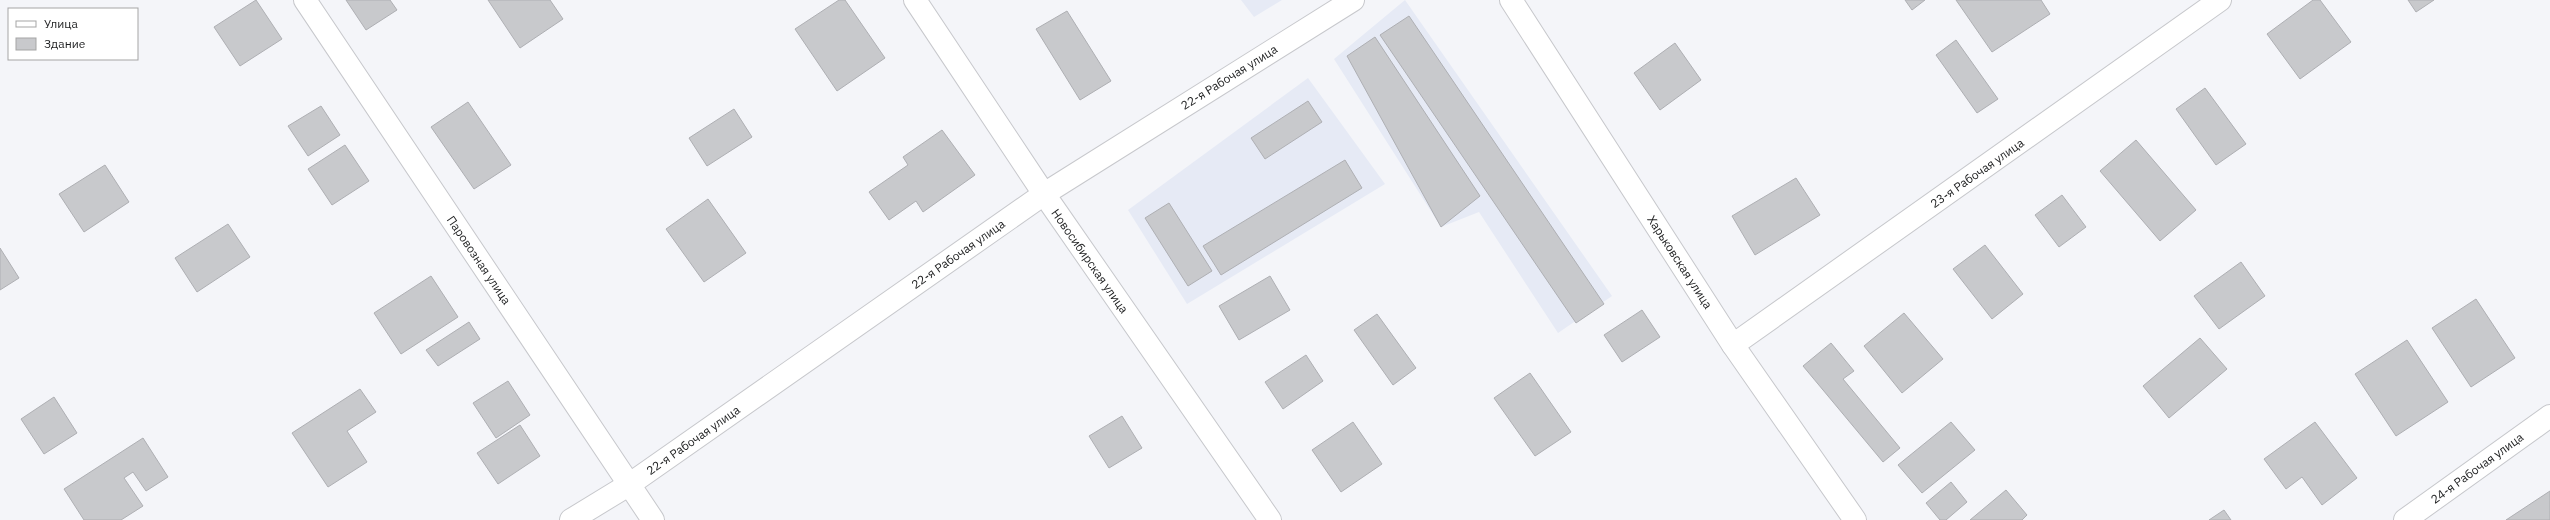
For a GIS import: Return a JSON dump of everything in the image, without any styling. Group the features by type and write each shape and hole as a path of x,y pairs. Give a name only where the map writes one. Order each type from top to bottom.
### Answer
{"street":[{"name":"Паровозная улица","path":"305,0 653,520"},
{"name":"Новосибирская улица","path":"915,0 1044,194 1270,520"},
{"name":"22-я Рабочая улица","path":"571,520 630,484 1044,194 1353,0"},
{"name":"Харьковская улица","path":"1511,0 1733,345 1855,520"},
{"name":"23-я Рабочая улица","path":"1733,345 2220,0"},
{"name":"24-я Рабочая улица","path":"2405,520 2550,416"}],"shaded area":[{"path":"1241,0 1282,0 1254,17"},
{"path":"1405,0 1612,296 1558,333 1479,212 1441,227 1334,59"},
{"path":"1308,78 1385,184 1187,304 1128,210"}],"building":[{"path":"256,0 282,39 240,66 214,27"},
{"path":"346,0 390,0 397,10 366,30"},
{"path":"488,0 550,0 563,19 520,48"},
{"path":"839,0 845,0 885,58 837,91 795,29"},
{"path":"1905,0 1925,0 1912,10"},
{"path":"1956,0 2041,0 2050,14 1992,52"},
{"path":"2313,0 2320,0 2351,42 2300,79 2267,34"},
{"path":"2408,0 2434,0 2416,12"},
{"path":"1067,11 1111,81 1080,100 1036,29"},
{"path":"1409,16 1604,304 1576,323 1380,35"},
{"path":"1375,37 1480,196 1441,227 1347,56"},
{"path":"1956,40 1998,99 1977,113 1936,55"},
{"path":"1675,43 1701,80 1660,110 1634,73"},
{"path":"2205,88 2246,144 2216,165 2176,109"},
{"path":"1308,101 1322,122 1265,159 1251,138"},
{"path":"468,102 511,165 474,189 431,127"},
{"path":"321,106 340,135 308,156 288,126"},
{"path":"734,109 752,137 707,166 689,138"},
{"path":"942,130 975,175 923,212 916,201 889,220 869,192 908,165 903,157"},
{"path":"2136,140 2196,210 2160,241 2100,171"},
{"path":"345,145 369,181 332,205 308,169"},
{"path":"1345,160 1362,188 1221,275 1203,246"},
{"path":"105,165 129,202 84,232 59,194"},
{"path":"1796,178 1820,215 1755,255 1732,216"},
{"path":"2062,195 2086,227 2059,247 2035,215"},
{"path":"708,199 746,253 704,282 666,229"},
{"path":"1169,203 1212,271 1188,286 1145,218"},
{"path":"228,224 250,257 197,292 175,258"},
{"path":"1985,245 2023,294 1992,319 1953,269"},
{"path":"0,248 19,278 0,290"},
{"path":"2241,262 2265,296 2219,329 2194,296"},
{"path":"431,276 458,317 401,354 374,313"},
{"path":"1270,276 1290,310 1239,340 1219,306"},
{"path":"2476,299 2515,358 2471,387 2432,328"},
{"path":"1642,310 1660,337 1622,362 1604,335"},
{"path":"1904,313 1943,359 1902,393 1864,346"},
{"path":"1377,314 1416,368 1393,385 1354,330"},
{"path":"469,322 480,339 438,366 426,350"},
{"path":"2200,338 2227,369 2169,418 2143,386"},
{"path":"2407,340 2448,402 2396,436 2355,374"},
{"path":"1831,343 1854,371 1843,379 1900,448 1883,462 1803,366"},
{"path":"1306,355 1323,381 1283,409 1265,382"},
{"path":"1530,373 1571,432 1535,456 1494,398"},
{"path":"508,381 530,415 496,438 473,403"},
{"path":"360,389 376,412 347,431 367,462 328,487 292,433"},
{"path":"54,397 77,433 44,454 21,419"},
{"path":"1122,416 1142,448 1109,468 1089,436"},
{"path":"1353,422 1382,464 1341,492 1312,450"},
{"path":"1951,422 1975,450 1922,493 1898,465"},
{"path":"2315,422 2357,478 2322,505 2302,477 2286,489 2264,459"},
{"path":"520,425 540,456 498,484 477,453"},
{"path":"143,438 168,477 146,491 133,472 124,478 143,506 121,520 84,520 64,489"},
{"path":"1951,482 1967,502 1946,520 1940,520 1926,503"},
{"path":"2006,490 2027,515 2022,520 1970,520"},
{"path":"2550,491 2550,520 2506,520"},
{"path":"2224,510 2231,520 2209,520"}]}
